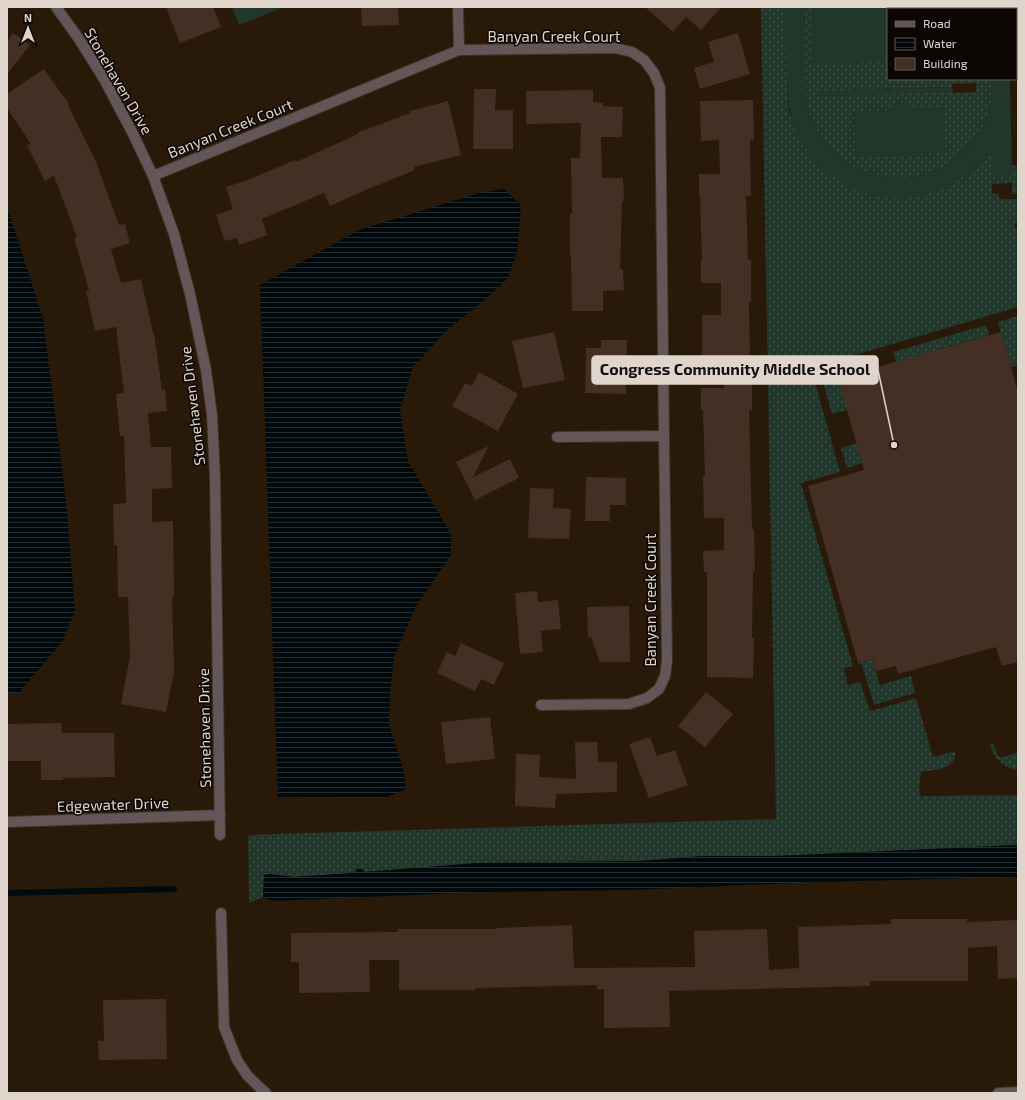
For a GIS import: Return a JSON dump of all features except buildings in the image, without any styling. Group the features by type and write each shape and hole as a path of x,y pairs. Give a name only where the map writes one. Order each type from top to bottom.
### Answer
{"street":[{"name":"Stonehaven Drive","path":"56,7 79,39 104,79 153,176 174,234 190,294 206,370 212,415 216,477 220,835"},
{"path":"458,7 459,50"},
{"name":"Banyan Creek Court","path":"153,176 459,50 615,48 632,52 644,60 654,73 660,88 668,661 665,676 659,689 647,698 629,704 542,705"},
{"path":"557,437 664,436"},
{"name":"Edgewater Drive","path":"7,822 220,815"},
{"path":"221,913 224,1027 236,1060 247,1075 266,1093"},
{"path":"998,1093 1018,1092"}],"green space":[{"path":"232,7 284,7 239,25"},
{"path":"761,7 786,7 787,87 789,110 796,132 820,166 836,178 855,189 876,196 952,184 973,169 988,154 991,155 992,159 1011,175 1011,165 1018,166 1018,193 1012,194 1012,183 992,184 992,194 998,194 999,199 1018,199 1018,222 1015,222 1015,229 1018,230 1018,307 811,368 840,472 801,483 853,666 844,668 848,685 860,682 870,711 916,698 933,757 952,752 955,753 955,758 948,766 937,770 921,771 919,792 921,796 1018,795 1018,845 777,856 703,856 640,861 477,863 365,872 362,869 354,873 293,877 270,874 264,875 263,897 249,903 248,835 776,819"},
{"path":"786,7 804,7 805,85 811,119 828,146 844,160 862,171 882,177 903,178 924,175 944,166 962,153 978,134 989,112 991,104 991,80 1010,80 1012,175 992,175 992,159 991,155 988,154 961,179 933,192 907,198 883,197 870,194 854,189 836,179 812,157 799,139 795,130 792,121 787,87"},
{"path":"804,7 990,7 887,8 887,80 991,80 991,100 989,112 981,129 974,139 962,153 944,166 924,175 903,178 882,177 862,171 844,160 828,146 815,127 809,111 805,85","holes":["976,83 976,92 953,93 953,91 819,96 819,92 952,87 952,84","906,102 906,110 856,157 854,112 892,110 892,103"]},
{"path":"813,7 983,7 887,8 887,61 812,63"},
{"path":"952,87 953,91 819,97 819,92"},
{"path":"906,102 907,109 944,108 946,153 856,157 854,111 892,110 892,103"},
{"path":"1018,316 1018,365 1011,367 998,322"},
{"path":"986,325 989,335 896,362 893,352"},
{"path":"851,364 854,374 847,410 832,414 820,372"},
{"path":"857,443 862,463 847,468 841,448"},
{"path":"872,659 880,685 911,676 915,693 874,705 862,665 858,663"},
{"path":"992,743 998,756 1002,757 1018,753 1018,770 1004,765 996,758 991,749 990,744"}],"water":[{"path":"504,189 521,206 517,253 508,278 486,299 448,329 413,367 400,410 408,461 451,534 451,555 416,606 394,657 390,695 389,725 402,764 406,789 385,798 278,797 260,285 359,230 479,193"},
{"path":"7,207 43,318 67,510 75,612 62,642 19,693 7,693"},
{"path":"1018,845 1018,877 819,882 631,890 484,892 272,901 263,897 264,875 270,874 293,877 354,873 357,869 362,869 365,872 477,863 640,861 703,856 777,856"}],"waterway":[{"path":"7,893 174,889"}],"place":[{"name":"Congress Community Middle School","path":"894,445"}]}
